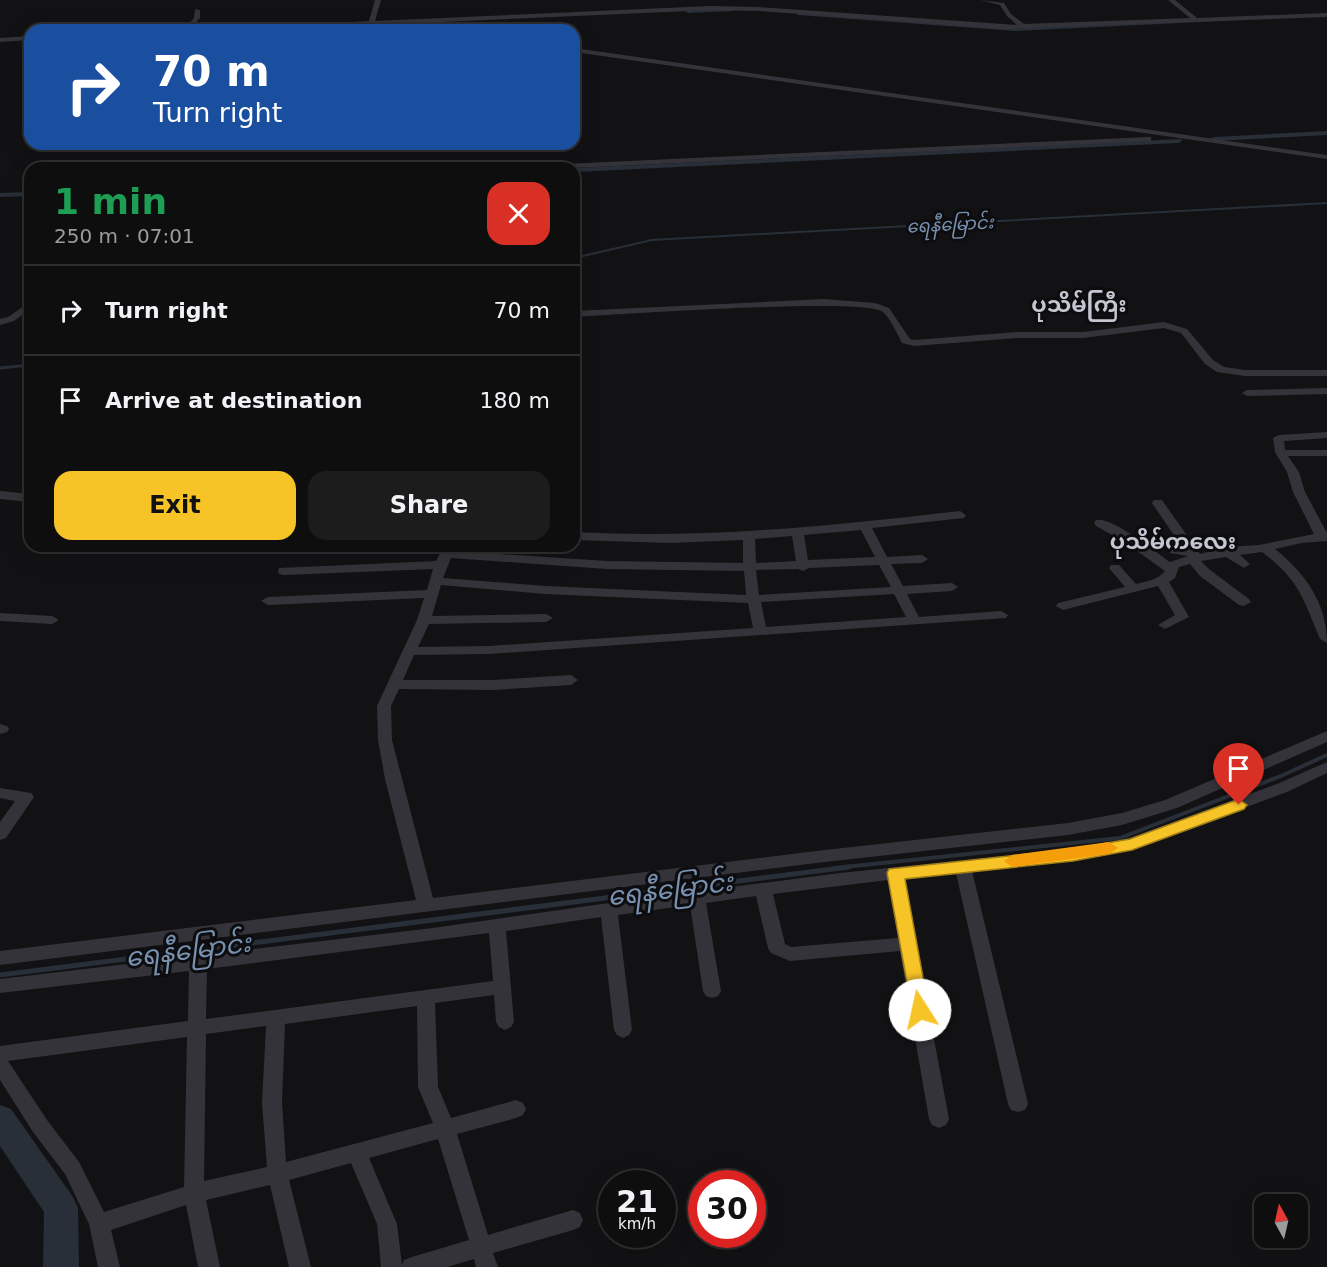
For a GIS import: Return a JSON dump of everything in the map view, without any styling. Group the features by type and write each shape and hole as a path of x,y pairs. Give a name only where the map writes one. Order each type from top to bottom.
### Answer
{"street":[{"path":"378,0 370,24 741,10 961,26 1023,27 1325,16"},
{"path":"737,0 741,10"},
{"path":"983,0 1002,4 1009,15 1023,27"},
{"path":"1172,0 1196,20"},
{"path":"192,24 197,18 197,10"},
{"path":"0,41 24,40"},
{"path":"580,51 1327,157"},
{"path":"580,165 1184,137"},
{"path":"580,314 824,302 875,306 886,310 906,340 914,343 1008,335 1074,335 1164,325 1179,328 1189,335 1209,362 1221,370 1245,373 1327,373"},
{"path":"0,322 11,319 24,309"},
{"path":"1247,393 1327,391"},
{"path":"1063,606 1162,581 1170,575 1174,565 1193,556 1324,537 1299,493 1293,472 1281,453 1279,438 1327,435"},
{"path":"1281,453 1327,453"},
{"path":"0,495 24,497"},
{"path":"1158,503 1205,573 1244,602"},
{"path":"580,536 623,539 749,535 865,526 960,515"},
{"path":"1100,523 1127,538 1171,569"},
{"path":"865,526 886,562 915,621"},
{"path":"797,532 803,567"},
{"path":"749,535 748,567 752,599 761,632"},
{"path":"1165,543 1174,550 1193,556"},
{"path":"1264,547 1286,564 1306,589 1327,639"},
{"path":"1227,551 1244,564"},
{"path":"284,571 446,555 607,565 748,567 803,567 922,560"},
{"path":"426,905 408,843 385,740 384,706 424,620 446,555"},
{"path":"1115,568 1132,587"},
{"path":"1162,581 1182,617 1165,625"},
{"path":"268,602 435,587 752,599 952,587"},
{"path":"411,651 483,650 1001,615"},
{"path":"0,617 52,620"},
{"path":"424,620 546,618"},
{"path":"395,684 493,685 571,680"},
{"path":"0,958 1068,829 1122,819 1171,804 1327,736"},
{"path":"0,986 497,926 762,889 1073,855 1132,844 1271,792 1327,767"},
{"path":"0,793 26,797 0,834"},
{"path":"963,867 1018,1104"},
{"path":"895,873 939,1119"},
{"path":"762,889 777,948 782,952 790,954 908,945"},
{"path":"697,897 712,990"},
{"path":"609,909 623,1030"},
{"path":"497,926 505,1022"},
{"path":"198,962 194,1192 209,1267"},
{"path":"0,1054 503,987"},
{"path":"426,998 428,1087 445,1128 487,1267"},
{"path":"276,1017 273,1103 277,1174 300,1267"},
{"path":"0,1064 40,1126 72,1168 99,1224 110,1267"},
{"path":"99,1224 194,1192 277,1174 516,1108"},
{"path":"357,1153 387,1224 392,1267"},
{"path":"412,1267 573,1220"}],"waterway":[{"path":"688,11 732,10"},
{"path":"799,14 1016,29 1259,19"},
{"path":"1214,139 1327,133"},
{"path":"580,170 1178,141"},
{"path":"0,195 24,194"},
{"name":"ရေနီမြောင်း","path":"580,257 652,240 1327,203"},
{"name":"ရေနီမြောင်း","path":"0,368 24,366"},
{"name":"ရေနီမြောင်း","path":"835,868 1120,838 1281,776 1327,755"},
{"name":"ရေနီမြောင်း","path":"0,975 849,867"},
{"path":"0,1119 61,1208 61,1267"}],"slow traffic":[{"path":"1012,861 1073,855 1109,848"}],"district":[{"name":"ပုသိမ်ကြီး","path":"1079,304"},
{"name":"ပုသိမ်ကလေး","path":"1173,541"}],"route":[{"path":"920,1010 895,873 1073,855 1132,844 1239,805"}]}
